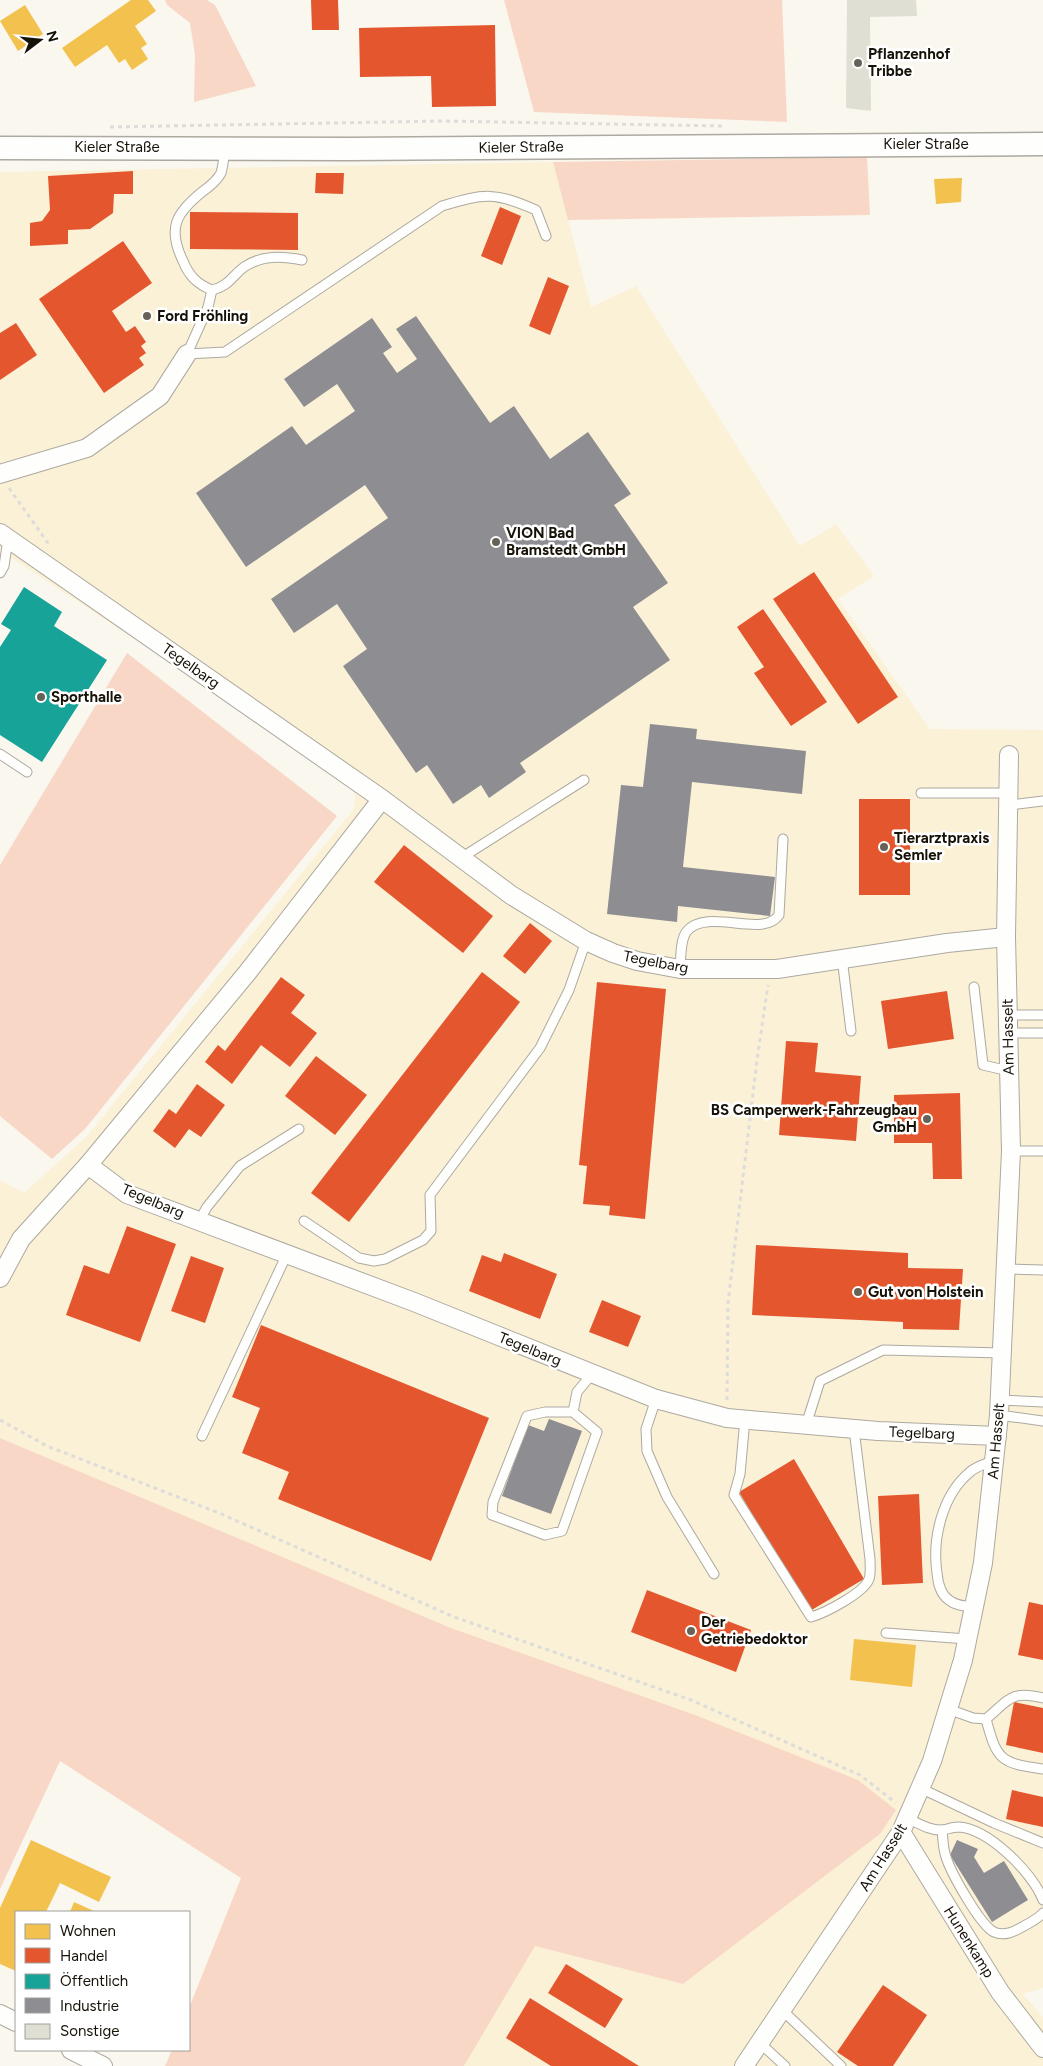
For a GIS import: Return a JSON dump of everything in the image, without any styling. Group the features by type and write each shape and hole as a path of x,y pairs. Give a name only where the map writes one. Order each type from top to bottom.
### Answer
{"street":[{"name":"Kieler Straße","path":"0,148 226,147 359,149 1043,144"},
{"path":"3,478 87,448 160,396 187,354"},
{"name":"Tegelbarg","path":"4,536 382,799 511,895 586,941 637,961 680,969 777,969 842,958 1006,937"},
{"name":"Am Hasselt","path":"744,2066 906,1821 932,1761 963,1660 983,1563 999,1408 1011,1151 1006,937 1009,755"},
{"path":"0,1278 21,1239 88,1165 247,973 382,799"},
{"name":"Tegelbarg","path":"88,1165 127,1194 414,1302 656,1399 726,1418 854,1429 997,1436"},
{"name":"Hunenkamp","path":"906,1821 1000,1992 1043,2048"},
{"path":"0,2014 15,2022"},
{"path":"73,2051 103,2066"}],"lane":[{"path":"226,147 221,173 213,183 185,206 178,219 174,235 187,271 199,285 212,290 222,288 244,268 262,259 280,256 302,260"},
{"path":"212,290 208,307 187,354 225,352 442,206 478,195 510,198 536,210 546,236"},
{"path":"0,573 4,566 4,536"},
{"path":"0,754 27,772"},
{"path":"460,858 584,780"},
{"path":"921,793 1043,801"},
{"path":"680,969 684,937 687,931 694,926 710,922 764,924 776,920 779,915 783,839"},
{"path":"304,1221 366,1261 385,1259 426,1238 431,1231 432,1223 430,1195 540,1048 569,990 586,941"},
{"path":"842,958 851,1031"},
{"path":"974,987 984,1065 1009,1071"},
{"path":"1008,1024 1043,1015"},
{"path":"1008,1024 1043,1033"},
{"path":"199,1221 207,1207 240,1166 300,1129"},
{"path":"1011,1151 1043,1151"},
{"path":"202,1436 287,1254"},
{"path":"1006,1269 1043,1270"},
{"path":"806,1425 820,1381 883,1350 1002,1353"},
{"path":"573,1412 577,1392 592,1374"},
{"path":"656,1399 646,1429 647,1450 667,1497 714,1574"},
{"path":"999,1408 1043,1402"},
{"path":"999,1408 1043,1421"},
{"path":"544,1412 573,1412 597,1432 562,1531 545,1535 492,1515 493,1502 527,1416 544,1412"},
{"path":"745,1419 740,1474 734,1495 810,1617 819,1615 863,1588 870,1578 870,1560 854,1429"},
{"path":"974,1607 955,1604 946,1599 939,1586 935,1560 937,1532 948,1501 959,1484 971,1471 994,1460"},
{"path":"886,1632 967,1639"},
{"path":"948,1709 973,1718 986,1719 1014,1696 1026,1694 1043,1698"},
{"path":"986,1719 992,1743 1002,1758 1014,1765 1043,1769"},
{"path":"920,1788 994,1823 1043,1843"},
{"path":"906,1821 942,1830 958,1827 972,1830 988,1838 1006,1852 1021,1868 1043,1900"},
{"path":"942,1830 946,1857 976,1911 987,1926 995,1932 1004,1934 1013,1932 1040,1917 1043,1913"},
{"path":"782,2010 841,2066"},
{"path":"760,2043 785,2066"}],"path":[{"path":"110,127 442,121 728,126"},
{"path":"3,478 54,550"},
{"path":"726,1418 728,1303 743,1170 766,988 777,969"},
{"path":"0,1420 47,1446 219,1513 454,1617 691,1700 860,1775 906,1821"}],"shaded area":[{"path":"165,0 207,0 215,5 256,86 194,102 195,55 190,23 167,5"},
{"path":"504,0 782,0 787,122 534,112"},
{"path":"867,157 870,215 568,220 553,162"},
{"path":"553,162 591,307 636,286 800,546 836,524 874,576 838,599 930,729 1043,730 1043,1988 1023,1994 1043,2017 1043,2066 464,2066 535,1946 683,1984 880,1834 896,1810 695,1715 451,1628 0,1438 0,1180 24,1193 87,1136 354,809 355,796 349,781 0,550 0,172"},
{"path":"127,653 337,816 85,1129 52,1159 0,1116 0,865"},
{"path":"0,1438 451,1628 695,1715 858,1780 896,1810 880,1834 683,1984 535,1946 464,2066 165,2066 172,2051 190,2051 190,2006 241,1878 60,1761 0,1889"}],"building: Wohnen":[{"path":"131,0 148,0 156,11 135,26 147,44 141,48 148,59 132,70 125,59 119,63 107,45 75,67 62,48"},
{"path":"25,5 43,34 18,51 0,21"},
{"path":"962,178 961,202 936,204 934,179"},
{"path":"854,1639 916,1645 912,1687 850,1680"},
{"path":"31,1840 111,1877 99,1902 60,1883 46,1911 15,1911 15,1971 0,1964 0,1908"},
{"path":"74,1902 94,1911 70,1911"}],"building: Handel":[{"path":"311,0 338,0 339,30 312,30"},
{"path":"495,25 496,106 432,107 431,76 360,77 359,28"},
{"path":"133,171 133,194 114,194 113,213 90,229 68,230 68,244 30,246 30,223 42,221 50,210 48,176"},
{"path":"316,173 344,173 343,194 315,193"},
{"path":"500,207 521,216 502,265 481,256"},
{"path":"190,212 298,213 298,250 190,249"},
{"path":"123,241 152,283 112,311 126,332 135,326 146,342 141,346 146,353 139,358 144,365 104,393 39,299"},
{"path":"548,277 569,286 550,335 529,326"},
{"path":"16,323 37,355 0,380 0,333"},
{"path":"814,572 898,697 858,724 773,599"},
{"path":"763,609 827,702 791,726 754,673 764,667 737,627"},
{"name":"Tierarztpraxis Semler","path":"859,799 910,799 910,895 859,895"},
{"path":"404,845 493,916 463,953 374,882"},
{"path":"530,923 552,941 525,974 503,956"},
{"path":"482,972 520,1002 349,1222 311,1193"},
{"path":"281,977 305,995 291,1013 317,1033 290,1067 261,1045 232,1084 205,1062 218,1045 225,1051"},
{"path":"597,982 666,989 645,1219 609,1215 610,1206 583,1204 587,1166 579,1165"},
{"path":"947,991 954,1039 888,1049 881,1001"},
{"path":"786,1041 818,1043 815,1072 861,1076 856,1141 779,1135"},
{"path":"316,1056 367,1095 335,1135 285,1096"},
{"path":"197,1084 225,1105 201,1137 189,1129 175,1148 153,1131 169,1109 176,1114"},
{"name":"BS Camperwerk-Fahrzeugbau GmbH","path":"960,1093 962,1179 933,1179 932,1143 894,1143 894,1095"},
{"path":"127,1226 176,1244 140,1342 66,1315 84,1265 109,1274"},
{"name":"Gut von Holstein","path":"756,1245 908,1253 908,1268 963,1269 959,1330 903,1329 903,1322 752,1315"},
{"path":"504,1253 557,1274 540,1319 469,1291 482,1255 501,1262"},
{"path":"191,1256 224,1268 205,1323 171,1311"},
{"path":"602,1300 641,1316 628,1347 589,1332"},
{"path":"261,1325 489,1418 431,1561 278,1499 289,1472 242,1453 260,1408 232,1397"},
{"path":"794,1459 864,1579 810,1611 739,1492"},
{"path":"919,1494 923,1583 882,1585 878,1496"},
{"name":"Der Getriebedoktor","path":"647,1590 751,1630 736,1672 631,1632"},
{"path":"1029,1602 1043,1605 1043,1660 1018,1655"},
{"path":"1014,1702 1043,1708 1043,1753 1006,1745"},
{"path":"1012,1790 1043,1797 1043,1827 1006,1819"},
{"path":"566,1964 623,1999 605,2028 548,1993"},
{"path":"883,1985 927,2015 893,2066 858,2066 837,2052"},
{"path":"530,1998 639,2066 551,2066 506,2038"}],"building: Öffentlich":[{"name":"Sporthalle","path":"24,587 62,612 54,626 107,660 42,762 0,735 0,647 11,630 1,624"}],"building: Industrie":[{"name":"VION Bad Bramstedt GmbH","path":"416,316 490,423 514,406 550,459 588,432 631,494 614,505 668,583 633,607 670,660 520,763 526,772 489,798 481,785 453,804 427,765 416,773 343,666 367,649 337,604 294,633 271,599 388,518 365,485 246,567 196,493 292,426 306,445 355,411 337,384 304,407 284,379 372,318 392,347 383,353 397,373 417,359 396,329"},
{"path":"650,724 697,729 696,739 806,751 802,794 692,782 683,867 775,877 770,916 678,906 677,922 607,914 621,785 643,787"},
{"path":"549,1419 582,1431 551,1514 502,1496 528,1425 544,1431"},
{"path":"957,1840 978,1849 974,1857 984,1873 1004,1861 1028,1900 992,1922 950,1855"}],"building: Sonstige":[{"name":"Pflanzenhof Tribbe","path":"847,0 916,0 917,16 870,17 871,111 846,108"}],"place":[{"name":"Pflanzenhof Tribbe","path":"858,63"},
{"name":"Ford Fröhling","path":"147,316"},
{"name":"VION Bad Bramstedt GmbH","path":"496,542"},
{"name":"Sporthalle","path":"41,697"},
{"name":"Tierarztpraxis Semler","path":"884,847"},
{"name":"BS Camperwerk-Fahrzeugbau GmbH","path":"927,1119"},
{"name":"Gut von Holstein","path":"858,1292"},
{"name":"Der Getriebedoktor","path":"691,1631"}]}
